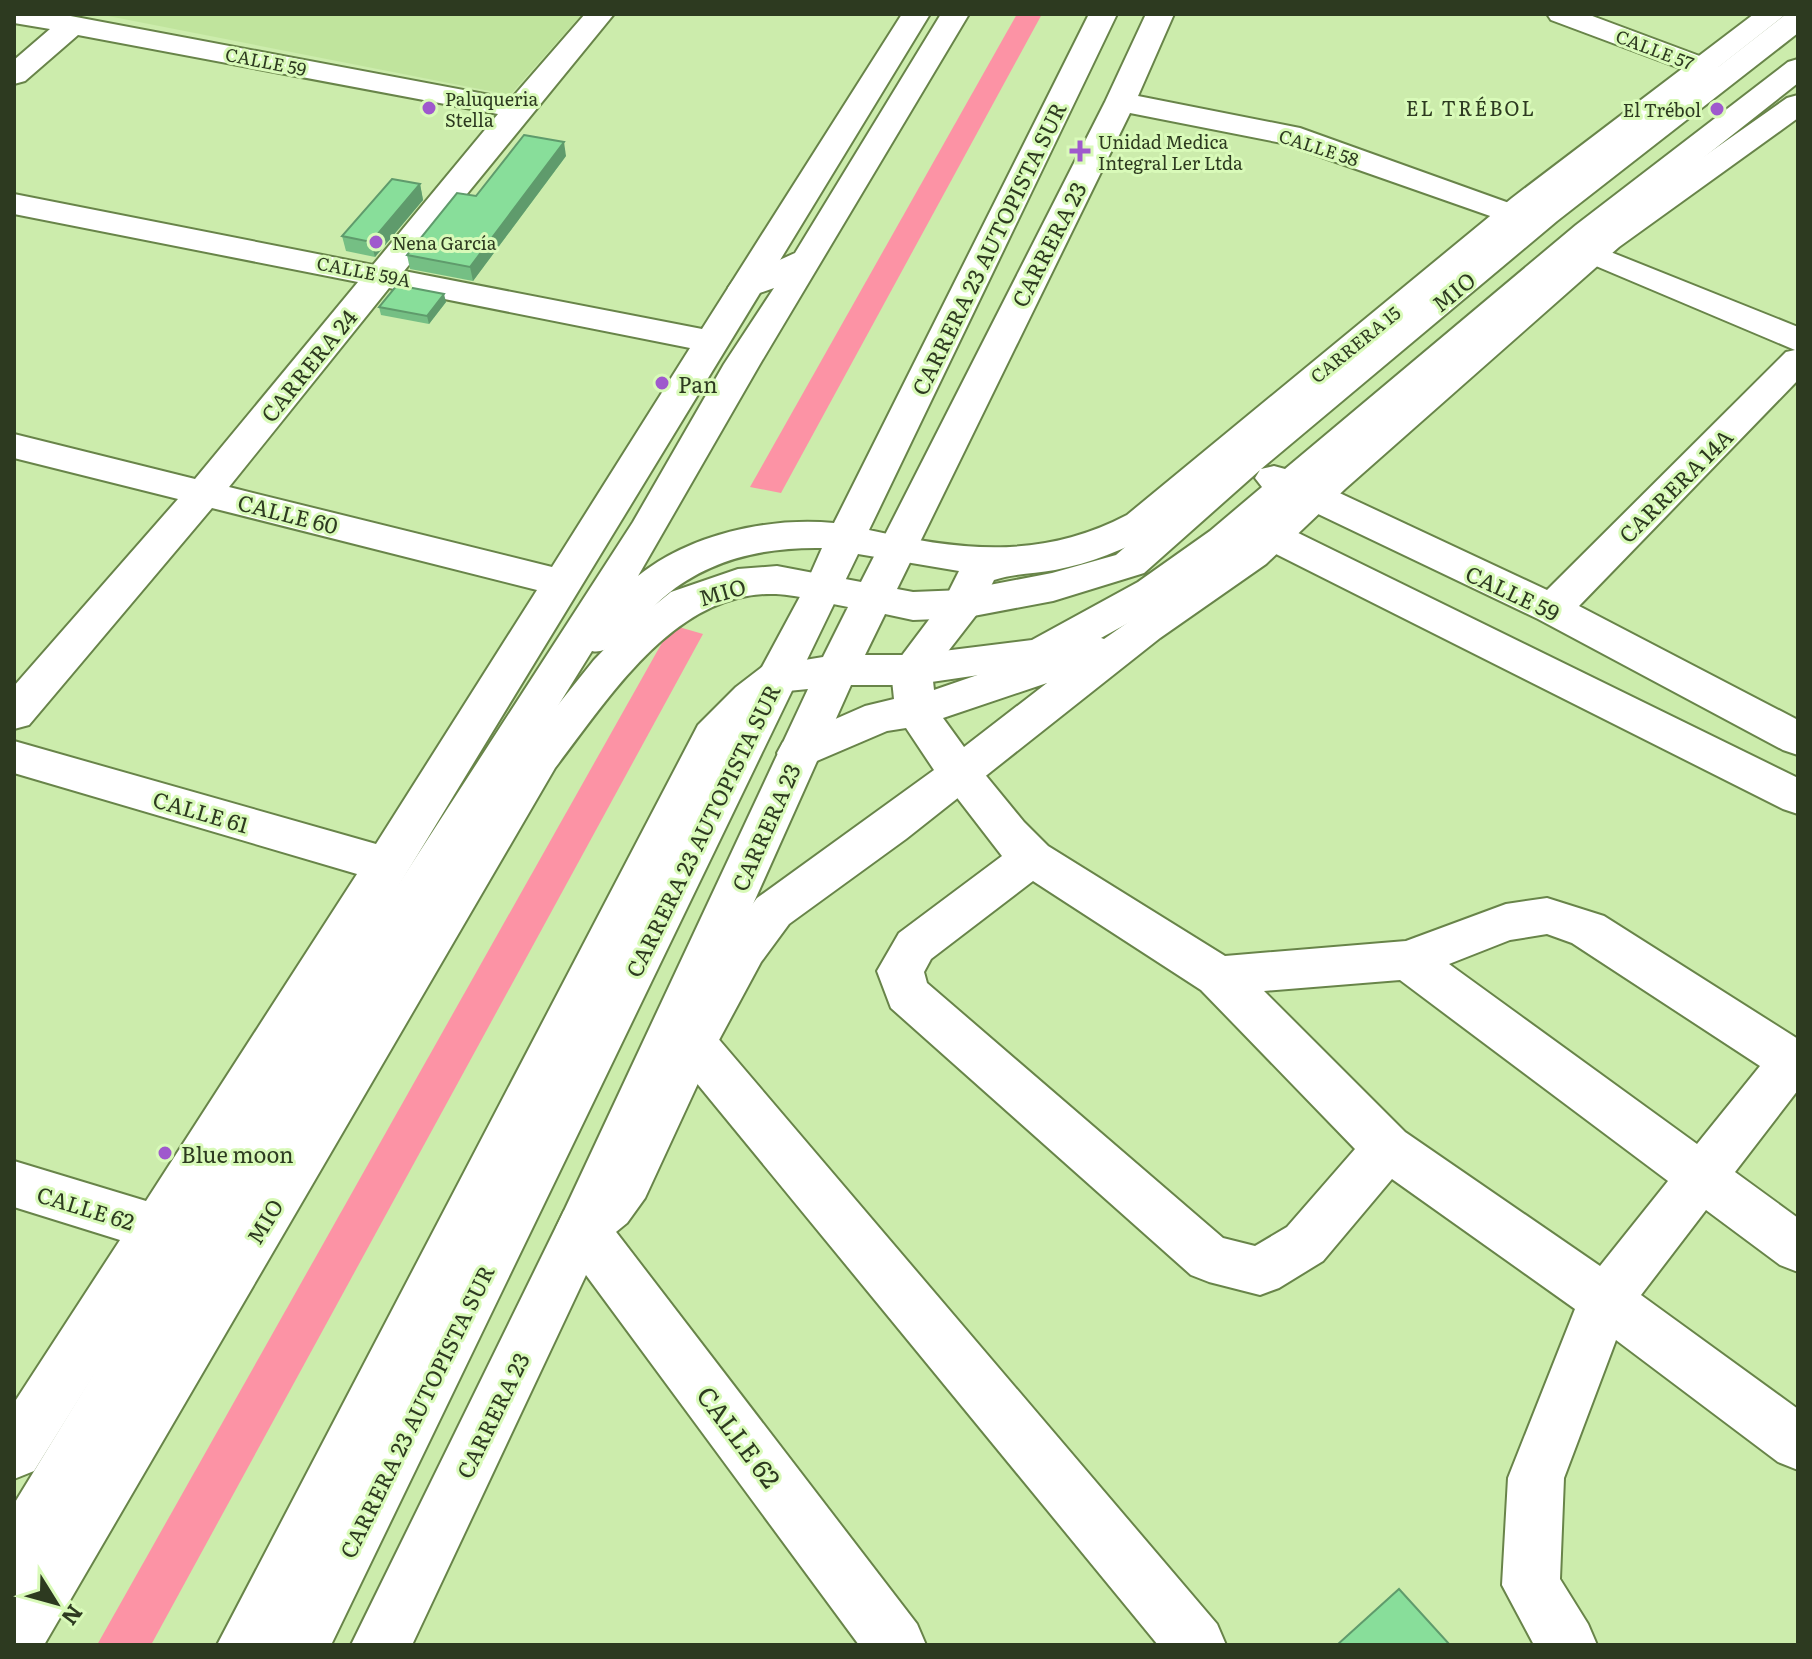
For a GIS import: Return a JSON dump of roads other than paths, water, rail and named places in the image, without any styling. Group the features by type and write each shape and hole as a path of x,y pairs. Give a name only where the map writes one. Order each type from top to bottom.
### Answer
{"street":[{"name":"CALLE 59","path":"14,14 518,109"},
{"name":"CARRERA 24","path":"14,714 205,492 518,109 600,14"},
{"path":"14,1452 204,1158 562,583 732,329 916,14"},
{"path":"14,1558 292,1093 649,527 732,329 808,260 955,14"},
{"name":"CARRERA 23 AUTOPISTA SUR","path":"300,1645 777,678 823,591 846,537 1103,14"},
{"name":"CARRERA 23","path":"381,1645 582,1228 837,670 1120,102 1160,14"},
{"name":"CALLE 57","path":"1561,14 1703,67"},
{"name":"CARRERA 15","path":"1146,628 1252,555 1272,536 1268,474 1512,215 1772,14"},
{"name":"MIO","path":"777,678 837,670 914,690 1040,654 1152,592 1224,540 1268,474 1546,214 1798,19"},
{"path":"14,75 72,25"},
{"name":"MIO","path":"14,1640 540,757 608,670 633,644 685,602 738,583 777,580 874,601 913,606 963,604 1053,587 1130,564 1268,474 1588,232 1798,68"},
{"name":"CALLE 58","path":"1120,102 1289,135 1512,215"},
{"name":"CARRERA 15","path":"540,698 645,591 679,566 749,541 796,535 846,537 897,549 1006,562 1057,558 1089,550 1141,524 1268,474 1591,254 1798,105"},
{"name":"CALLE 59A","path":"14,204 382,274 732,329"},
{"path":"1591,254 1798,340"},
{"path":"732,329 808,260"},
{"name":"CARRERA 14A","path":"1552,609 1798,360"},
{"name":"CALLE 60","path":"14,446 562,583"},
{"name":"CALLE 59","path":"1268,474 1552,609 1798,739"},
{"path":"1272,536 1798,797"},
{"path":"798,753 880,717 914,690 979,571 1006,562"},
{"path":"914,690 1030,676 1146,628"},
{"path":"582,1228 609,1207 627,1182 693,1043 745,949 773,911 959,773 1146,628"},
{"path":"247,1645 713,736 751,698 777,678"},
{"path":"914,690 959,773 1008,834 1032,858 1218,976 1387,1148 1605,1300 1798,1443"},
{"name":"CALLE 61","path":"14,757 388,865"},
{"path":"1032,858 915,946 900,971 908,994 1209,1258 1260,1271 1305,1244 1387,1148"},
{"path":"1218,976 1408,960 1506,922 1547,916 1588,929 1795,1063 1701,1176 1605,1300 1536,1478 1531,1585 1567,1645"},
{"path":"1408,960 1798,1248"},
{"path":"292,1018 292,1093"},
{"path":"693,1043 1196,1645"},
{"path":"204,1158 292,1093"},
{"name":"CALLE 62","path":"14,1184 159,1229"},
{"name":"CALLE 62","path":"582,1228 896,1645"}],"place":[{"name":"Paluqueria Stella","path":"429,108"},
{"name":"El Trébol","path":"1717,109"},
{"name":"Unidad Medica Integral Ler Ltda","path":"1080,151"},
{"name":"Nena García","path":"376,242"},
{"name":"Pan","path":"662,383"},
{"name":"Blue moon","path":"165,1153"}],"district":[{"name":"EL TRÉBOL","path":"1471,107"}]}
